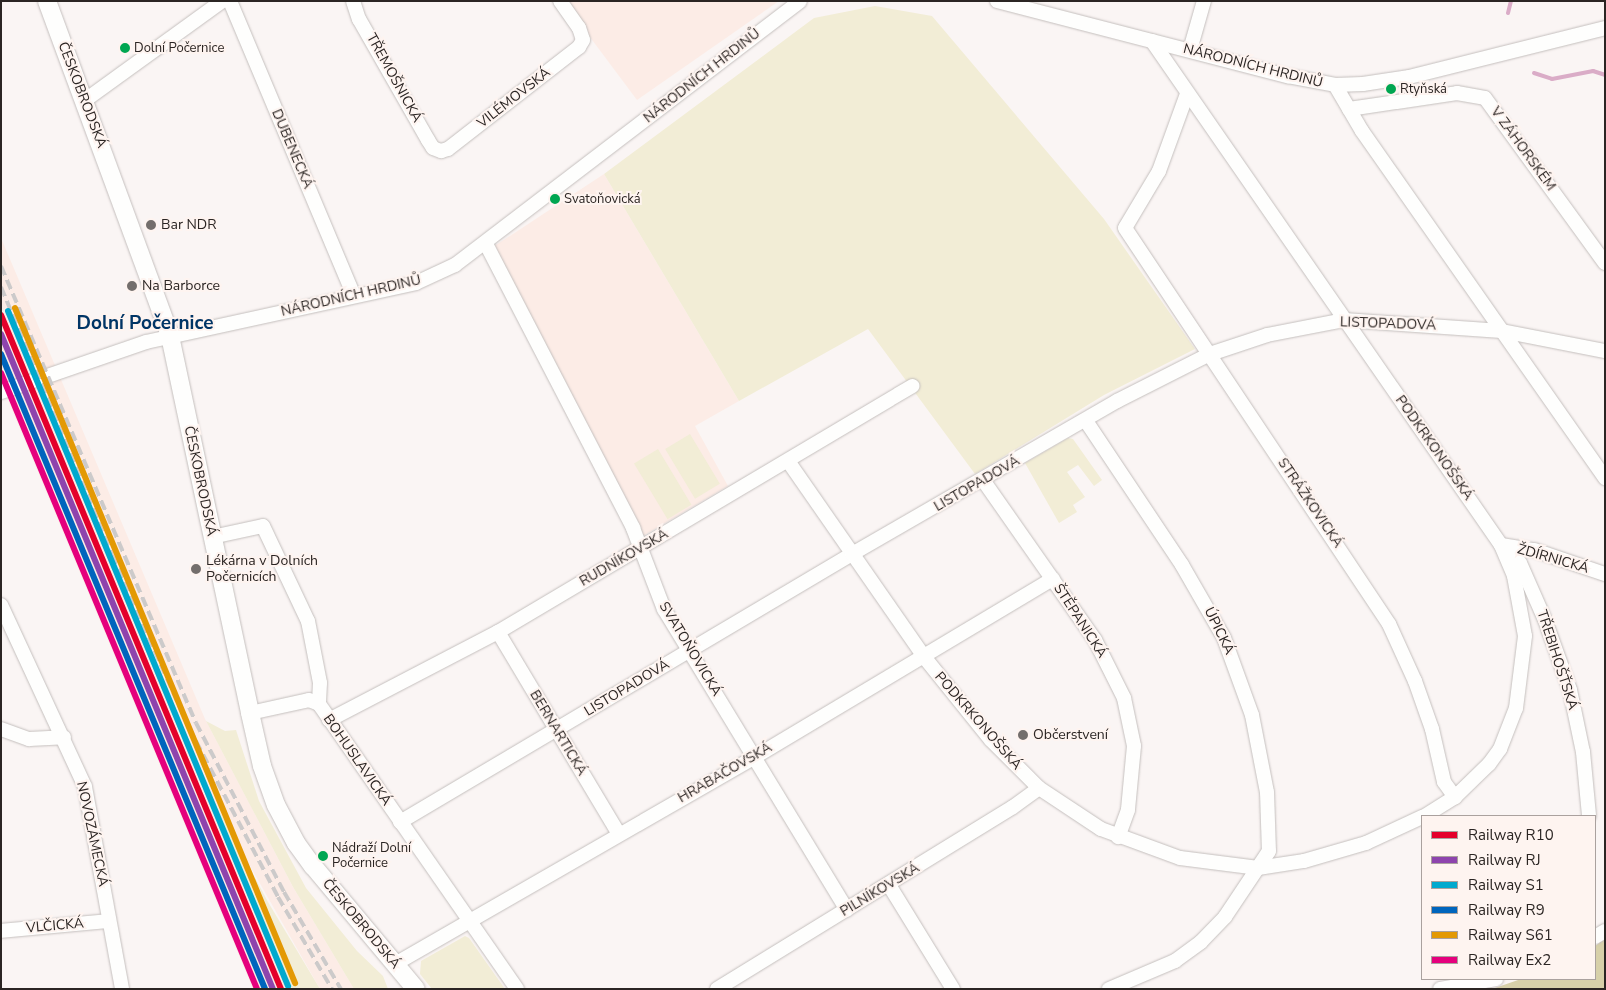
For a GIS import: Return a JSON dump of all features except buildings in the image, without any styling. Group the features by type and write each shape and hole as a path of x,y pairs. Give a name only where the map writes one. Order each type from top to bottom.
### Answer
{"main road":[{"name":"ČESKOBRODSKÁ","path":"47,1 170,336 250,713 262,766 276,805 296,843 416,989"}],"street":[{"path":"84,101 222,1"},
{"name":"DUBENECKÁ","path":"230,1 354,296"},
{"name":"TŘEMOŠNICKÁ","path":"353,1 359,19 428,140 441,151"},
{"name":"VILÉMOVSKÁ","path":"441,151 479,125 579,47 584,40 579,28 560,1"},
{"name":"NÁRODNÍCH HRDINŮ","path":"1,392 170,336 354,296 432,276 456,265 486,244 800,1"},
{"name":"NÁRODNÍCH HRDINŮ","path":"997,1 1335,85 1363,84 1409,77 1602,29"},
{"path":"1190,50 1204,1"},
{"name":"PODKRKONOŠSKÁ","path":"1152,41 1501,545 1514,576 1523,619 1520,687 1516,708 1500,749 1473,782 1455,798 1426,815"},
{"path":"1335,85 1502,331 1605,478"},
{"name":"V ZÁHORSKÉM","path":"1350,109 1457,93 1485,98 1605,263"},
{"name":"STRÁŽKOVICKÁ","path":"1188,94 1159,171 1125,228 1389,624 1430,721 1444,782 1455,798"},
{"name":"SVATOŇOVICKÁ","path":"486,244 642,547 664,609 847,910"},
{"name":"LISTOPADOVÁ","path":"400,822 852,554 1086,421 1117,401 1210,354 1266,335 1344,320 1502,331 1605,351"},
{"name":"RUDNÍKOVSKÁ","path":"329,720 498,632 913,386"},
{"name":"ÚPICKÁ","path":"1086,421 1204,601 1240,677 1263,757 1267,792 1269,851 1258,868"},
{"name":"PODKRKONOŠSKÁ","path":"788,461 925,658 991,740 1039,788 1073,813 1118,837 1201,863 1258,868 1304,860 1366,843 1421,818"},
{"name":"ŠTĚPANICKÁ","path":"983,480 1095,640 1124,698 1134,746 1128,810 1118,837"},
{"name":"BOHUSLAVICKÁ","path":"212,537 263,526 308,621 320,683 319,704 517,989"},
{"name":"ŽDÍRNICKÁ","path":"1501,545 1534,550 1605,574"},
{"name":"TŘEBIHOŠŤSKÁ","path":"1501,545 1520,563 1545,620 1570,690 1583,752 1589,815"},
{"name":"HRABAČOVSKÁ","path":"395,964 925,658 1053,579"},
{"name":"NOVOZÁMECKÁ","path":"1,605 64,738 84,787 122,989"},
{"name":"BERNARTICKÁ","path":"498,632 619,834"},
{"path":"250,713 309,700 319,704"},
{"path":"1,729 29,739 64,738"},
{"name":"PILNÍKOVSKÁ","path":"717,989 889,885 1039,788"},
{"path":"1109,989 1175,961 1201,942 1234,905 1258,868"},
{"path":"889,885 953,989"},
{"name":"VLČICKÁ","path":"1,931 109,921"},
{"path":"1440,989 1490,980"}],"shaded area":[{"path":"563,1 779,1 637,100"},
{"path":"875,6 932,16 1104,219 1195,349 1104,395 975,474 868,329 739,401 604,174 814,18"},
{"path":"604,174 739,401 695,426 728,486 643,536 493,247"},
{"path":"1,238 205,719 293,887 354,989 320,989 217,808 293,989 253,989 1,383"},
{"path":"690,434 720,484 695,499 665,449"},
{"path":"1068,438 1073,439 1102,480 1094,486 1078,465 1067,472 1085,497 1073,505 1077,512 1059,523 1025,463"},
{"path":"658,449 691,505 667,519 634,463"},
{"path":"206,721 225,731 236,730 259,801 306,888 357,951 383,976 388,989 354,989 293,887"},
{"path":"214,801 268,902 320,989 292,989"},
{"path":"465,936 469,938 505,989 432,989 420,974 421,961"},
{"path":"1605,939 1605,989 1492,989 1518,980 1596,980 1596,945"}],"waterway":[{"path":"1508,13 1511,1"},
{"path":"1534,73 1552,79 1593,71 1605,75"}],"railway":[{"path":"1,266 196,723 284,892 341,989"},
{"path":"1,287 112,555 189,728 278,897 332,989"}],"rail line":[{"name":"S61","path":"15,308 295,983"},
{"name":"S1","path":"8,311 288,986"},
{"name":"R10","path":"1,315 281,989"},
{"name":"RJ","path":"1,334 273,989"},
{"name":"R9","path":"1,354 265,989"},
{"name":"Ex2","path":"1,373 257,989"}],"place":[{"name":"Dolní Počernice","path":"125,48"},
{"name":"Rtyňská","path":"1391,89"},
{"name":"Svatoňovická","path":"555,199"},
{"name":"Bar NDR","path":"151,225"},
{"name":"Na Barborce","path":"132,286"},
{"name":"Lékárna v Dolních Počernicích","path":"196,569"},
{"name":"Občerstvení","path":"1023,735"},
{"name":"Nádraží Dolní Počernice","path":"323,856"}],"district":[{"name":"Dolní Počernice","path":"145,324"}]}
